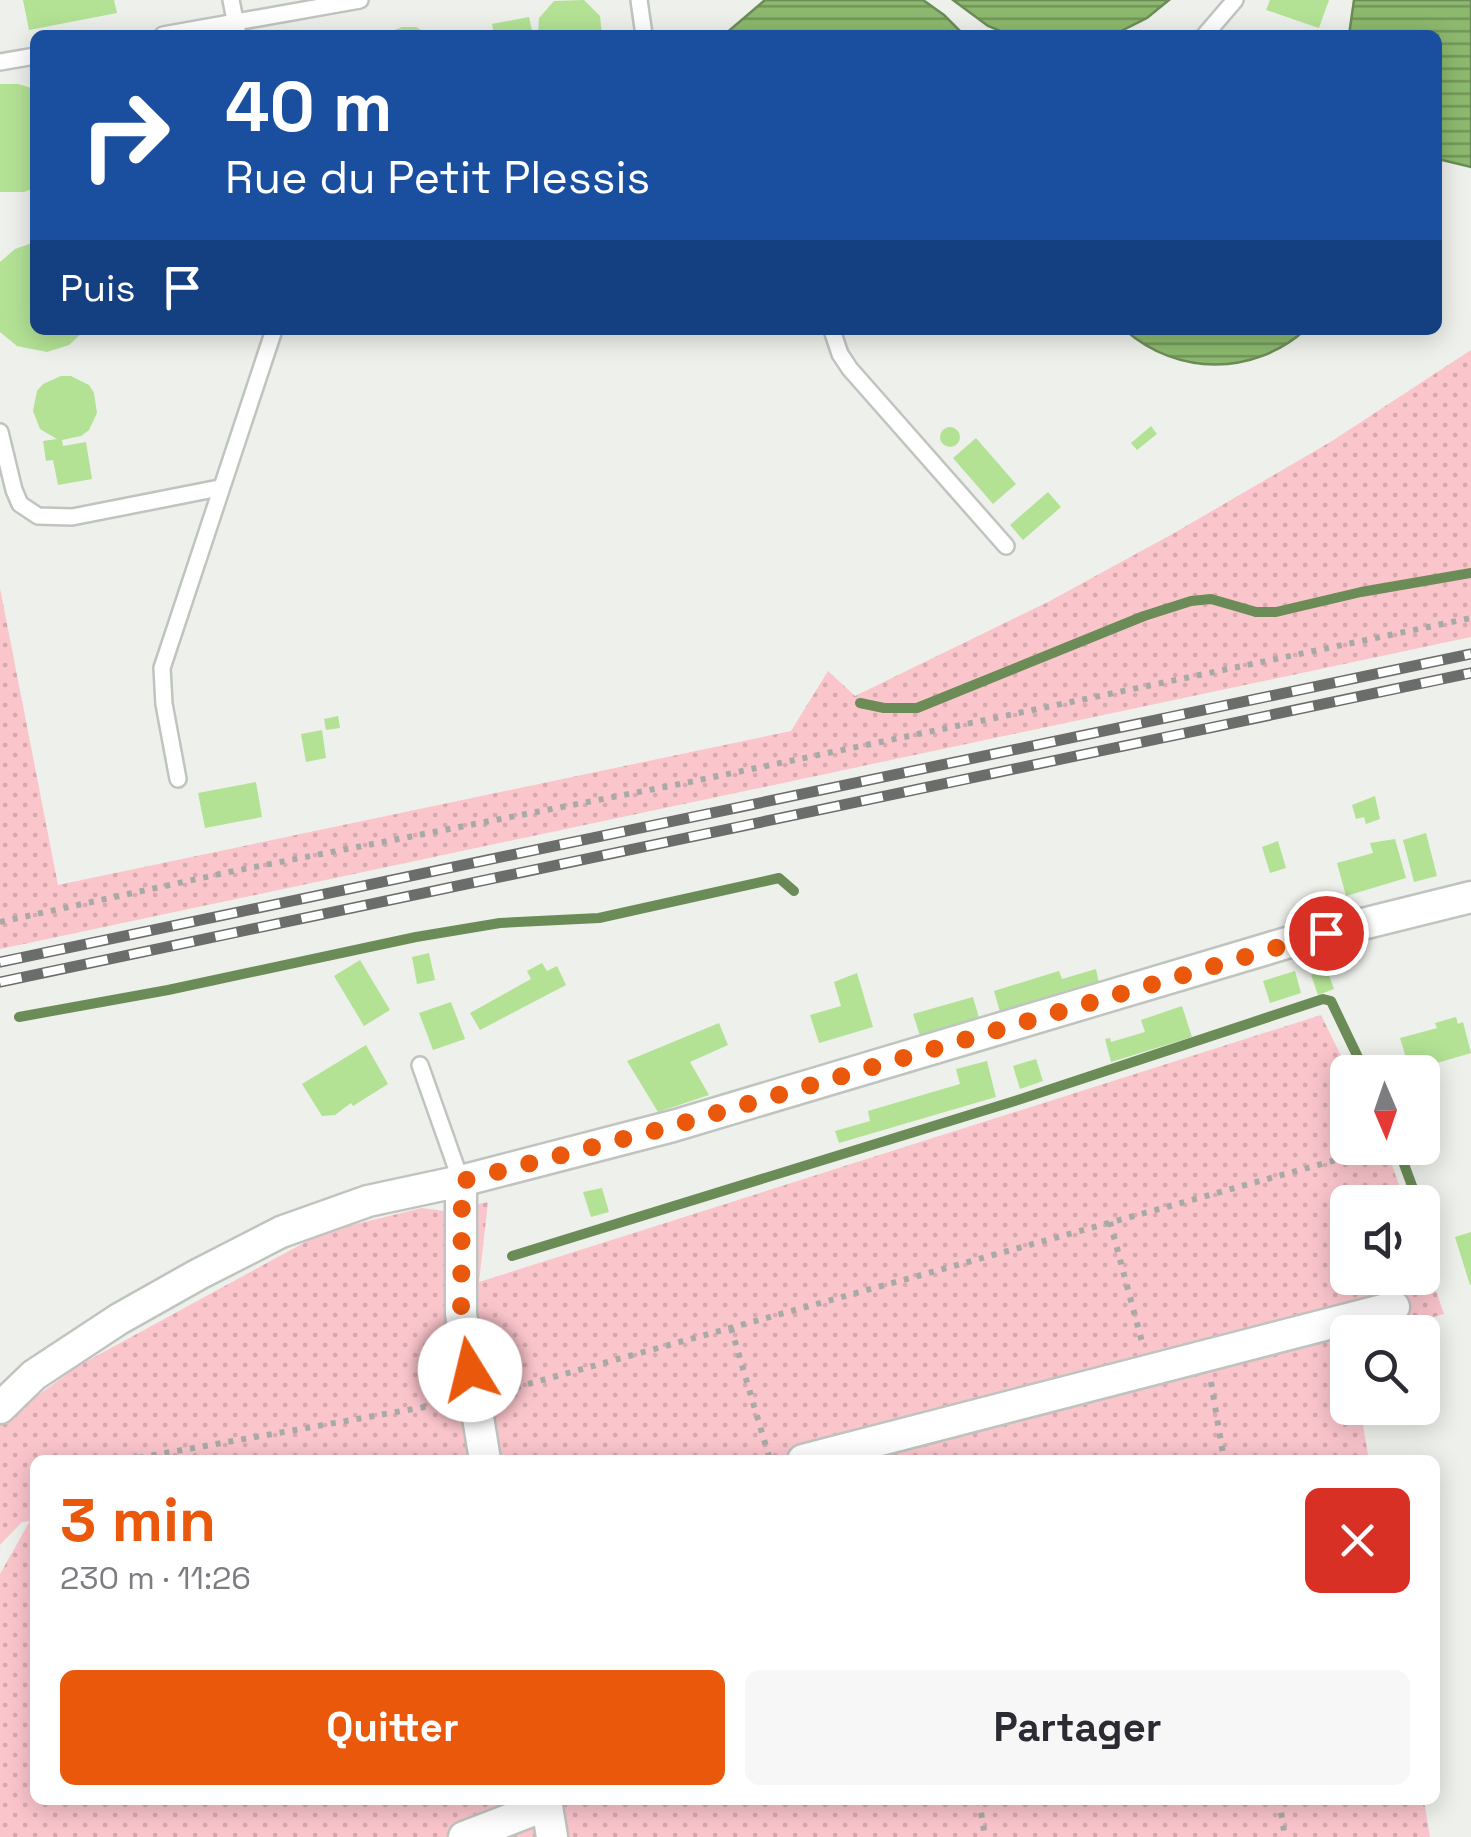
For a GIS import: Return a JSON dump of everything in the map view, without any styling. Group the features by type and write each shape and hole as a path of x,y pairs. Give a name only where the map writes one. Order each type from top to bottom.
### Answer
{"street":[{"path":"0,1408 34,1374 118,1319 281,1232 368,1200 462,1181 673,1126 1290,942 1471,898"},
{"path":"462,1181 461,1314 484,1455"},
{"path":"822,1455 1394,1307"},
{"path":"464,1837 539,1805"},
{"path":"547,1805 552,1837"}],"lane":[{"path":"231,0 236,29 360,0"},
{"path":"638,0 643,30"},
{"path":"1209,30 1235,0"},
{"path":"0,62 30,57"},
{"path":"178,779 164,704 162,668 272,335"},
{"path":"834,335 850,369 1006,546"},
{"path":"0,432 20,504 38,516 72,517 220,488"},
{"path":"420,1064 462,1181"}],"path":[{"path":"0,922 1471,618"},
{"path":"154,1455 474,1398 1330,1161"},
{"path":"1110,1222 1150,1370"},
{"path":"732,1328 769,1455"},
{"path":"1207,1356 1223,1455"},
{"path":"980,1805 985,1837"},
{"path":"1280,1805 1285,1837"}],"shaded area":[{"path":"765,0 923,0 959,30 730,30"},
{"path":"953,0 1169,0 1147,18 1123,30 998,30"},
{"path":"1354,0 1471,0 1471,167 1442,160 1442,30 1350,30"},
{"path":"1132,335 1298,335 1262,356 1215,364 1168,356"},
{"path":"1471,350 1471,637 0,949 0,588 58,885 791,731 828,671 855,696 1048,602 1332,441"},
{"path":"1321,1015 1341,1055 1330,1055 1330,1165 1392,1165 1399,1185 1330,1185 1330,1295 1437,1295 1444,1314 1330,1315 1330,1425 1363,1425 1368,1455 30,1455 30,1521 22,1522 0,1545 0,1423 78,1366 311,1239 422,1208 444,1211 488,1202 479,1282"},
{"path":"30,1521 30,1805 1425,1805 1430,1837 0,1837 0,1574"}],"building":[{"path":"23,0 114,0 117,13 29,30"},
{"path":"584,0 600,16 601,30 538,30 539,18 554,1"},
{"path":"1270,0 1329,0 1319,28 1266,10"},
{"path":"529,17 532,30 493,30 492,24"},
{"path":"0,84 18,84 30,88 30,190 0,192"},
{"path":"30,244 30,335 80,335 69,345 47,352 17,346 0,332 0,262 15,249"},
{"path":"61,376 71,376 89,385 97,413 89,430 62,440 63,446 86,442 92,479 58,485 53,460 46,461 43,441 57,439 40,429 33,411 37,391"},
{"path":"1151,426 1157,434 1137,450 1131,443"},
{"path":"950,427 960,437 950,447 940,437"},
{"path":"976,438 1016,484 993,504 953,458"},
{"path":"1048,492 1061,507 1023,540 1010,525"},
{"path":"338,716 340,728 326,730 324,719"},
{"path":"322,730 326,758 306,762 301,734"},
{"path":"256,782 262,817 205,828 198,793"},
{"path":"1375,796 1380,819 1366,824 1364,817 1356,819 1352,805"},
{"path":"1426,833 1437,876 1414,882 1403,840"},
{"path":"1395,839 1406,878 1346,896 1337,863 1373,853 1370,843"},
{"path":"1278,841 1286,868 1270,873 1262,847"},
{"path":"429,953 435,980 417,984 412,957"},
{"path":"360,960 390,1010 364,1026 334,976"},
{"path":"542,963 547,971 557,966 566,985 480,1030 470,1013 531,979 527,971"},
{"path":"1096,969 1099,983 1000,1012 994,991 1059,971 1062,979"},
{"path":"1327,970 1334,989 1318,995 1311,975"},
{"path":"1295,971 1301,993 1270,1003 1263,981"},
{"path":"857,973 873,1027 819,1043 810,1015 841,1006 834,982"},
{"path":"973,997 979,1018 920,1036 913,1014"},
{"path":"451,1002 465,1039 433,1050 419,1013"},
{"path":"1182,1006 1192,1037 1111,1062 1105,1039 1110,1038 1111,1042 1145,1032 1141,1020"},
{"path":"1456,1017 1458,1024 1463,1022 1471,1053 1440,1062 1440,1055 1405,1055 1400,1038 1437,1028 1435,1023"},
{"path":"719,1023 728,1045 690,1062 709,1095 658,1112 627,1061"},
{"path":"366,1045 388,1084 335,1115 322,1116 302,1084"},
{"path":"1036,1059 1043,1081 1020,1089 1013,1066"},
{"path":"987,1061 996,1097 839,1143 835,1131 870,1121 868,1111 960,1084 956,1069"},
{"path":"602,1188 609,1212 591,1217 583,1192"},
{"path":"1471,1232 1471,1285 1470,1285 1455,1237"}],"waterway":[{"path":"860,703 917,708 1144,616 1191,601 1211,599 1256,612 1276,612 1471,573"},
{"path":"19,1017 500,923 599,918 779,878 794,891"},
{"path":"512,1256 1021,1099 1323,999 1331,1001 1357,1055"},
{"path":"1404,1165 1412,1185"}],"railway":[{"path":"0,962 1471,654"},
{"path":"0,982 1471,673"}],"route":[{"path":"470,1370 461,1314 462,1181 673,1126 1326,933"}]}
